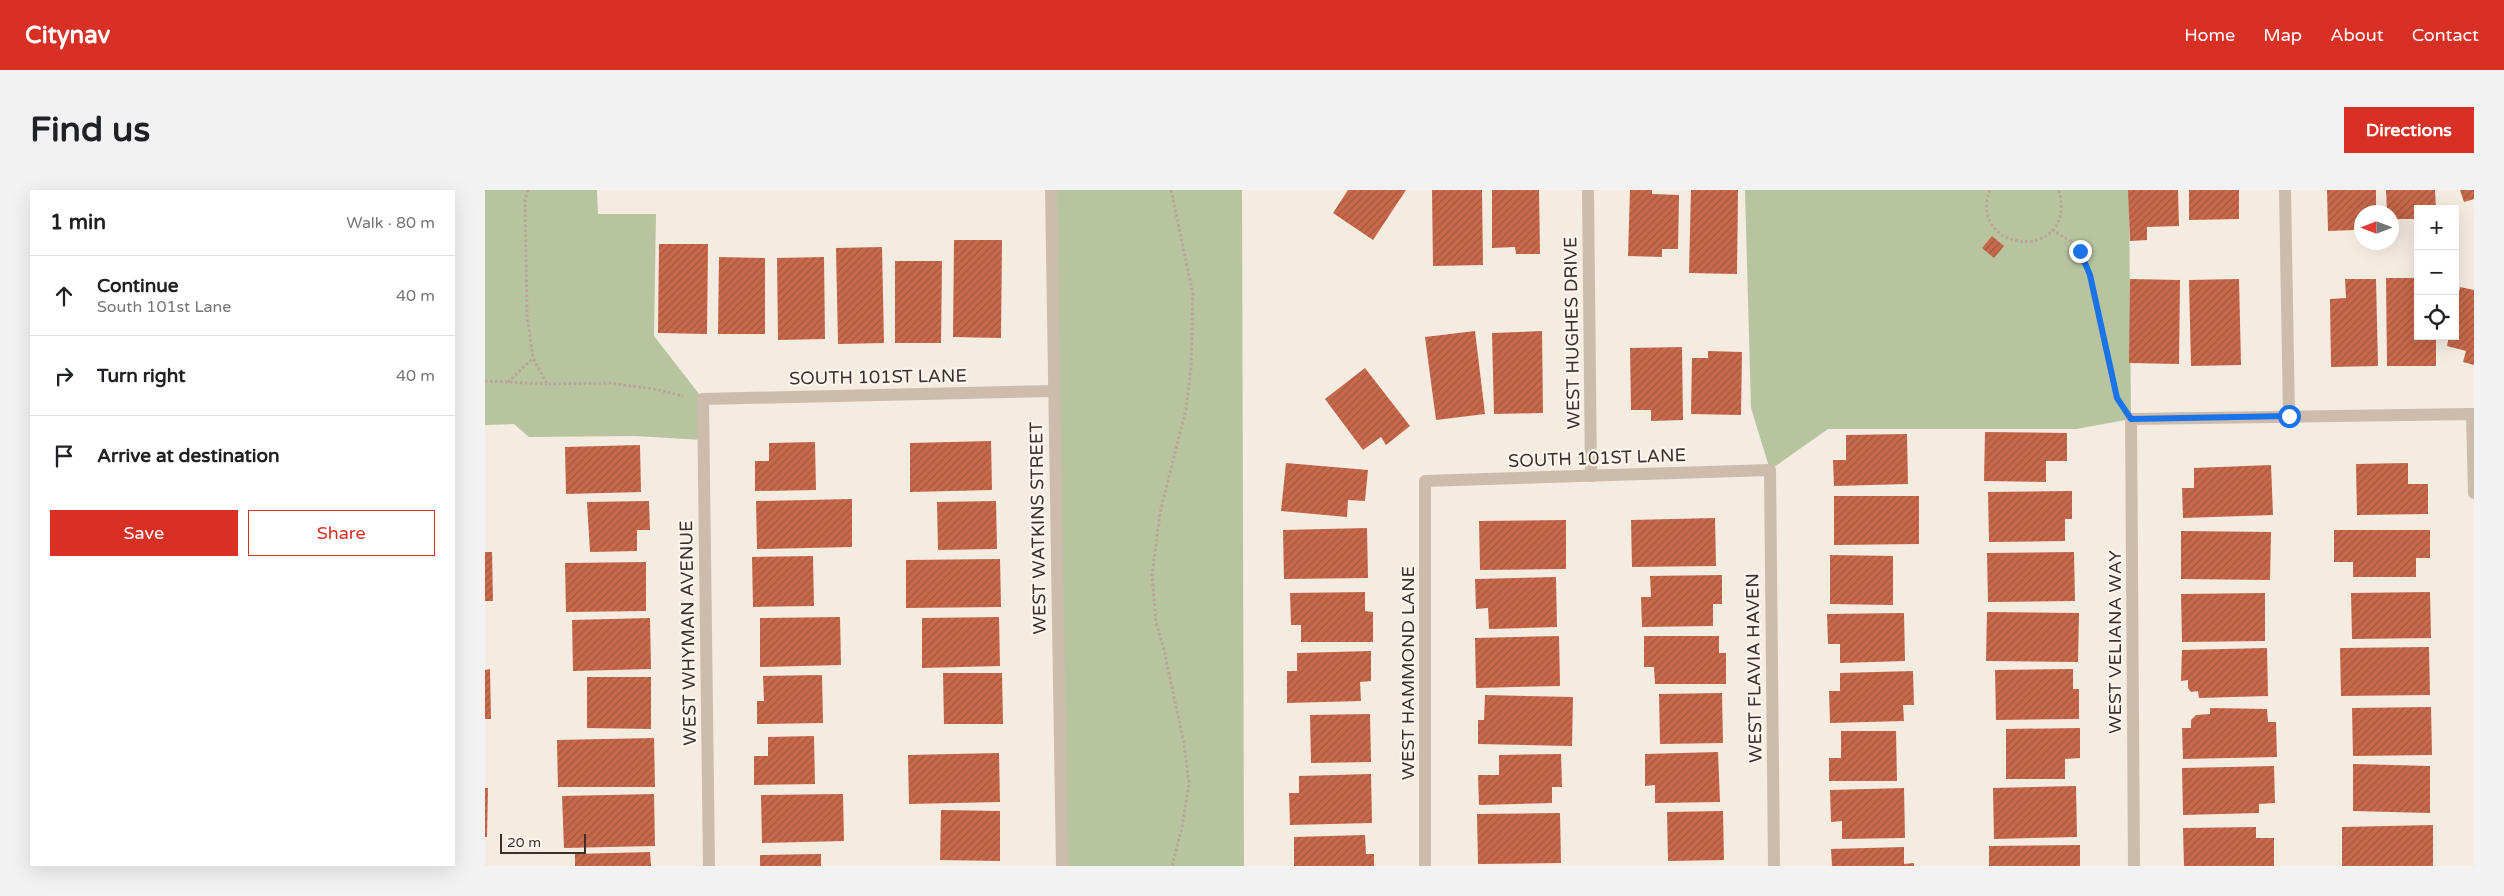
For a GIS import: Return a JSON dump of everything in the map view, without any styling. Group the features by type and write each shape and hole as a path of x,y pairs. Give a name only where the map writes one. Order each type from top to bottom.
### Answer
{"street":[{"name":"WEST WATKINS STREET","path":"1051,190 1062,866"},
{"name":"WEST HUGHES DRIVE","path":"1588,190 1591,476"},
{"path":"2285,190 2289,416"},
{"name":"SOUTH 101ST LANE","path":"703,399 1054,391"},
{"name":"WEST WHYMAN AVENUE","path":"703,399 709,866"},
{"path":"2131,419 2472,414 2474,493"},
{"name":"WEST VELIANA WAY","path":"2131,419 2134,866"},
{"name":"SOUTH 101ST LANE","path":"1425,481 1770,470"},
{"name":"WEST FLAVIA HAVEN","path":"1770,470 1774,866"},
{"name":"WEST HAMMOND LANE","path":"1425,481 1425,866"}],"path":[{"path":"528,190 525,200 527,315 533,358 547,384"},
{"path":"1171,190 1193,294 1191,368 1186,409 1161,513 1152,575 1156,622 1164,650 1184,744 1189,784 1182,827 1172,866"},
{"path":"1990,190 1987,210 1991,223 1999,233 2010,240 2023,243 2036,241 2052,230 2061,213 2059,190"},
{"path":"2052,230 2073,242 2085,260 2107,344 2117,398 2131,419"},
{"path":"508,382 533,358"},
{"path":"485,381 547,384 609,383 654,389 679,396 703,399"}],"green space":[{"path":"485,190 597,190 598,214 656,214 654,336 703,399 703,440 635,436 529,437 514,424 485,425"},
{"path":"1051,190 1242,190 1244,866 1062,866"},
{"path":"1745,190 2129,190 2131,419 2076,429 1828,429 1770,470 1751,408"}],"building":[{"path":"1348,190 1406,190 1373,240 1333,213"},
{"path":"1432,190 1482,190 1483,265 1433,266"},
{"path":"1492,190 1539,190 1540,254 1516,254 1515,247 1492,248"},
{"path":"1630,190 1652,190 1652,194 1679,195 1678,249 1662,249 1662,257 1628,256"},
{"path":"1691,190 1738,190 1737,274 1689,273"},
{"path":"2128,190 2178,190 2179,226 2147,227 2147,240 2130,241"},
{"path":"2189,190 2239,190 2239,219 2189,220"},
{"path":"2327,190 2376,190 2376,205 2354,205 2354,230 2328,231"},
{"path":"2386,190 2435,190 2436,205 2414,205 2414,219 2399,219 2399,205 2387,205"},
{"path":"2460,190 2474,190 2474,199 2464,202"},
{"path":"1992,236 2004,246 1994,258 1982,248"},
{"path":"954,240 1002,240 1001,338 953,337"},
{"path":"659,244 708,244 707,334 658,333"},
{"path":"882,247 884,343 838,344 836,248"},
{"path":"719,257 765,258 765,334 718,334"},
{"path":"824,257 825,339 778,340 777,258"},
{"path":"895,261 942,261 941,343 895,343"},
{"path":"2386,278 2414,278 2414,340 2436,340 2436,366 2387,366"},
{"path":"2130,279 2180,280 2179,364 2129,363"},
{"path":"2239,279 2241,365 2191,366 2189,280"},
{"path":"2345,279 2376,279 2378,366 2331,367 2330,299 2346,298"},
{"path":"2460,287 2474,290 2474,365 2463,362 2466,351 2447,346 2448,340 2459,340"},
{"path":"1475,331 1485,414 1436,420 1425,337"},
{"path":"1542,331 1543,413 1494,414 1492,333"},
{"path":"1682,347 1683,420 1651,421 1651,410 1631,410 1630,348"},
{"path":"1708,351 1742,352 1741,415 1691,414 1692,358 1708,358"},
{"path":"1365,368 1410,426 1386,445 1381,437 1363,450 1325,399"},
{"path":"1985,432 2067,433 2067,461 2046,461 2046,482 1984,481"},
{"path":"1907,434 1908,484 1834,486 1833,460 1846,460 1846,435"},
{"path":"991,441 992,490 910,492 910,443"},
{"path":"815,442 816,490 755,491 755,461 769,461 769,443"},
{"path":"640,445 641,492 566,494 565,447"},
{"path":"1286,463 1368,470 1365,501 1348,500 1347,517 1281,511"},
{"path":"2408,463 2408,484 2428,484 2428,514 2357,515 2356,464"},
{"path":"2271,465 2273,515 2183,518 2182,488 2194,488 2194,468"},
{"path":"2072,491 2072,519 2065,519 2065,541 1989,542 1988,492"},
{"path":"1834,496 1919,496 1919,544 1834,545"},
{"path":"852,499 852,547 757,549 756,501"},
{"path":"649,501 650,530 637,530 637,551 590,552 587,502"},
{"path":"996,501 997,549 938,550 937,502"},
{"path":"1715,518 1716,566 1632,567 1631,520"},
{"path":"1566,520 1566,569 1480,570 1479,521"},
{"path":"1367,528 1368,578 1284,579 1283,530"},
{"path":"2334,530 2430,530 2430,558 2416,558 2416,577 2353,577 2353,562 2334,562"},
{"path":"2181,531 2271,532 2270,580 2181,579"},
{"path":"485,552 492,552 493,601 485,601"},
{"path":"2074,552 2075,601 1988,602 1987,553"},
{"path":"1830,555 1893,556 1893,605 1830,604"},
{"path":"813,556 814,606 753,607 752,557"},
{"path":"1000,559 1001,607 906,608 906,560"},
{"path":"646,562 646,611 566,612 565,563"},
{"path":"1722,575 1722,604 1713,604 1713,626 1642,627 1641,597 1651,597 1650,576"},
{"path":"1556,577 1557,627 1489,629 1488,608 1476,609 1475,579"},
{"path":"1365,592 1365,611 1373,612 1373,642 1301,642 1301,625 1291,625 1290,593"},
{"path":"2430,592 2431,638 2352,639 2351,593"},
{"path":"2265,593 2265,641 2182,642 2181,594"},
{"path":"1987,612 2079,613 2078,662 1986,661"},
{"path":"1904,613 1905,661 1840,663 1840,644 1828,644 1827,614"},
{"path":"840,617 841,665 760,667 760,618"},
{"path":"999,617 1000,666 922,668 922,618"},
{"path":"650,618 651,669 573,671 572,620"},
{"path":"1559,636 1560,686 1476,688 1475,638"},
{"path":"1644,636 1719,636 1719,653 1726,653 1726,684 1655,684 1654,667 1644,667"},
{"path":"2429,647 2430,695 2341,696 2340,648"},
{"path":"2267,648 2268,696 2199,698 2198,691 2191,692 2188,688 2188,680 2181,681 2182,650"},
{"path":"1371,651 1371,681 1360,682 1361,701 1287,703 1287,671 1297,671 1297,653"},
{"path":"490,669 491,719 485,719 485,670"},
{"path":"2073,669 2073,689 2079,689 2079,719 1996,720 1995,670"},
{"path":"1913,671 1914,705 1903,705 1904,721 1830,723 1829,691 1840,691 1840,673"},
{"path":"943,673 1002,673 1003,724 944,724"},
{"path":"822,675 823,723 757,724 757,701 764,701 763,676"},
{"path":"587,677 651,677 651,729 587,728"},
{"path":"1722,693 1723,743 1660,744 1659,694"},
{"path":"1485,695 1573,697 1572,746 1478,744 1478,720 1484,720"},
{"path":"2431,707 2432,755 2353,756 2352,708"},
{"path":"2210,708 2267,709 2268,722 2276,722 2277,757 2183,759 2182,728 2191,728 2191,720 2196,715 2210,714"},
{"path":"1370,714 1371,762 1311,763 1310,715"},
{"path":"2080,728 2080,758 2065,759 2065,779 2006,779 2006,729"},
{"path":"1841,731 1896,731 1897,781 1829,781 1829,758 1841,758"},
{"path":"814,736 815,784 754,785 754,756 768,756 768,737"},
{"path":"654,738 655,787 558,787 557,740"},
{"path":"1718,752 1720,802 1655,803 1655,785 1645,786 1645,754"},
{"path":"999,753 1000,802 909,804 908,755"},
{"path":"1561,754 1562,787 1552,787 1552,803 1479,805 1478,775 1499,775 1499,755"},
{"path":"2353,764 2430,766 2430,813 2353,811"},
{"path":"2274,766 2275,803 2259,804 2259,813 2183,815 2182,768"},
{"path":"1371,774 1372,823 1290,825 1289,793 1299,793 1299,776"},
{"path":"2076,786 2077,837 1994,839 1993,788"},
{"path":"485,788 488,788 487,837 485,837"},
{"path":"1904,788 1905,838 1842,839 1842,821 1831,822 1830,790"},
{"path":"654,794 655,846 564,848 562,796"},
{"path":"843,794 844,841 762,843 761,795"},
{"path":"941,810 1000,811 1000,861 940,860"},
{"path":"1723,811 1724,860 1668,861 1667,812"},
{"path":"1560,813 1561,863 1478,864 1477,814"},
{"path":"2433,825 2433,866 2342,866 2342,827"},
{"path":"2256,827 2256,838 2274,838 2274,866 2184,866 2183,828"},
{"path":"1365,835 1366,854 1374,854 1374,866 1294,866 1294,837"},
{"path":"2080,845 2080,866 1989,866 1989,846"},
{"path":"1904,847 1904,864 1914,863 1914,866 1832,866 1831,849"},
{"path":"650,852 651,866 575,866 575,854"},
{"path":"821,854 821,866 760,866 760,855"}],"route":[{"path":"2080,251 2090,275 2107,344 2117,398 2131,419 2289,416"}]}
